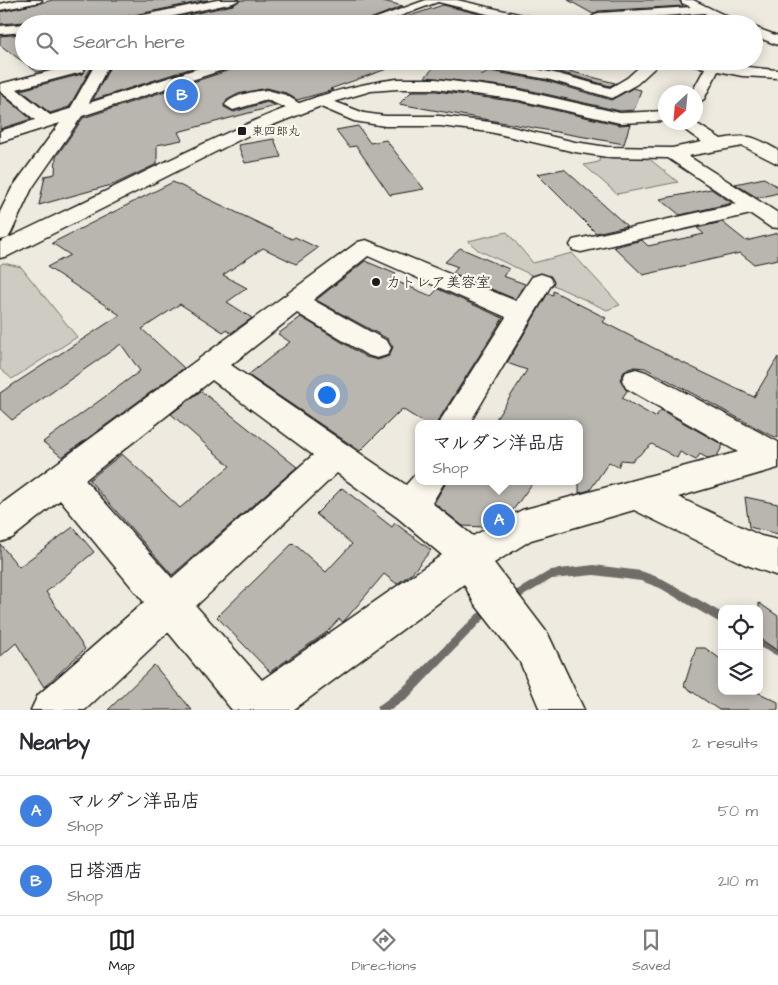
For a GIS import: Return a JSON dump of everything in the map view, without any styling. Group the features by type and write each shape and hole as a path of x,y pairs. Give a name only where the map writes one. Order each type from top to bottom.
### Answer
{"street":[{"path":"0,6 36,0"},
{"path":"166,15 234,0"},
{"path":"393,15 437,0"},
{"path":"442,0 506,15"},
{"path":"684,0 715,15"},
{"path":"155,6 170,14"},
{"path":"628,15 703,10"},
{"path":"0,30 15,29"},
{"path":"763,34 778,40"},
{"path":"48,122 5,87 73,70"},
{"path":"0,233 22,188 76,113 99,70"},
{"path":"0,137 208,70 224,78"},
{"path":"520,70 549,75 612,94 632,82 645,70"},
{"path":"703,86 711,70"},
{"path":"741,70 778,74"},
{"path":"0,251 205,148 249,128 320,101 370,87 397,84 436,84 519,94 620,118 658,116"},
{"path":"240,87 256,96"},
{"path":"233,105 256,96 273,94 300,109"},
{"path":"320,101 360,117 385,121 440,121 490,126 576,147 607,152 672,153 746,140"},
{"path":"724,126 778,158"},
{"path":"695,130 718,145"},
{"path":"672,153 778,222"},
{"path":"581,245 753,207"},
{"path":"0,526 366,247 521,314"},
{"path":"455,420 542,282"},
{"path":"295,301 377,348"},
{"path":"211,365 336,454 419,494 534,648 562,710"},
{"path":"636,380 775,456"},
{"path":"53,710 336,454"},
{"path":"62,478 258,709 318,664 479,573 522,526 775,456"},
{"path":"635,494 757,552 778,558"}],"shaded area":[{"path":"600,155 647,157 678,182 617,194 584,165 599,162"},
{"path":"507,232 533,263 572,253 620,305 607,310 478,250 468,241"},
{"path":"3,263 21,267 77,337 12,379 0,369 0,265"}],"building":[{"path":"53,0 208,0 134,15 15,15 15,23 0,24 0,12"},
{"path":"241,0 379,0 403,6 380,15 188,15 233,5"},
{"path":"568,0 679,0 683,6 598,11 593,14"},
{"path":"443,5 483,15 412,15"},
{"path":"15,35 15,56 0,45 0,36"},
{"path":"85,70 90,70 69,107 50,113 21,90 82,74"},
{"path":"108,70 186,70 93,100"},
{"path":"230,70 384,70 330,89 333,90 297,100 286,93 267,88 238,94 227,100 224,107 234,112 267,102 275,106 178,132 182,140 157,145 157,164 115,184 39,205 45,176 55,174 56,157 83,118"},
{"path":"432,70 482,70 481,76 490,71 547,81 611,100 633,88 641,90 634,110 620,111 519,88 425,77"},
{"path":"550,70 565,70 615,83 610,86"},
{"path":"412,91 436,91 519,102 620,125 630,124 624,144 399,104"},
{"path":"0,93 31,119 0,129"},
{"path":"358,126 370,143 386,140 424,189 390,195 356,146 349,147 336,130"},
{"path":"274,139 281,157 245,163 238,145"},
{"path":"564,169 627,226 596,233 537,174"},
{"path":"764,178 778,187 778,193 758,198 735,184"},
{"path":"173,182 292,239 295,237 318,248 296,264 263,248 223,275 247,288 227,302 252,318 231,333 226,330 223,332 180,304 142,329 184,368 62,457 43,442 140,371 121,344 12,420 0,409 0,393 120,315 47,267 70,255 52,243"},
{"path":"711,189 732,203 680,215 660,199"},
{"path":"722,222 746,241 778,233 778,259 754,264 740,253 643,275 614,247 642,240 648,246 704,234 697,228"},
{"path":"460,248 509,269 503,276 525,284 515,299 453,273 458,267 445,262"},
{"path":"365,261 396,274 391,279 431,296 438,289 503,318 439,420 420,420 402,409 360,451 248,375 290,342 278,334 301,317 366,357 378,360 389,356 393,347 388,339 316,300"},
{"path":"553,291 606,318 603,322 754,397 778,357 778,438 645,368 635,367 625,370 620,379 627,391 622,398 655,417 661,410 723,445 717,456 707,458 700,454 696,460 680,452 677,458 652,444 632,461 621,460 618,467 609,462 590,490 579,493 579,485 583,485 583,420 496,420 527,370 507,363 548,293 553,295"},
{"path":"201,391 297,467 172,575 89,480 122,454 180,508 230,466 171,414"},
{"path":"445,485 531,485 510,514 485,527 463,526 434,503"},
{"path":"342,488 392,527 395,523 431,550 412,573 397,584 384,574 343,622 339,619 327,632 270,672 217,617 293,543 326,572 352,544 316,514"},
{"path":"745,497 778,504 778,534 749,527"},
{"path":"73,527 94,552 46,592 85,649 44,687 16,643 0,657 0,544 19,567"},
{"path":"763,606 778,616 778,651 763,641"},
{"path":"696,648 705,648 718,657 718,695 763,695 778,702 778,710 719,710 684,686"},
{"path":"154,665 192,710 108,710"}],"waterway":[{"path":"510,599 551,575 594,570 641,576 663,584 718,617"},
{"path":"382,710 405,693 480,617 490,611"},
{"path":"763,643 778,651"}],"place":[{"name":"日塔酒店","path":"182,95"},
{"name":"東四郎丸","path":"242,131"},
{"name":"カトレア美容室","path":"376,282"},
{"name":"マルダン洋品店","path":"499,520"}]}
